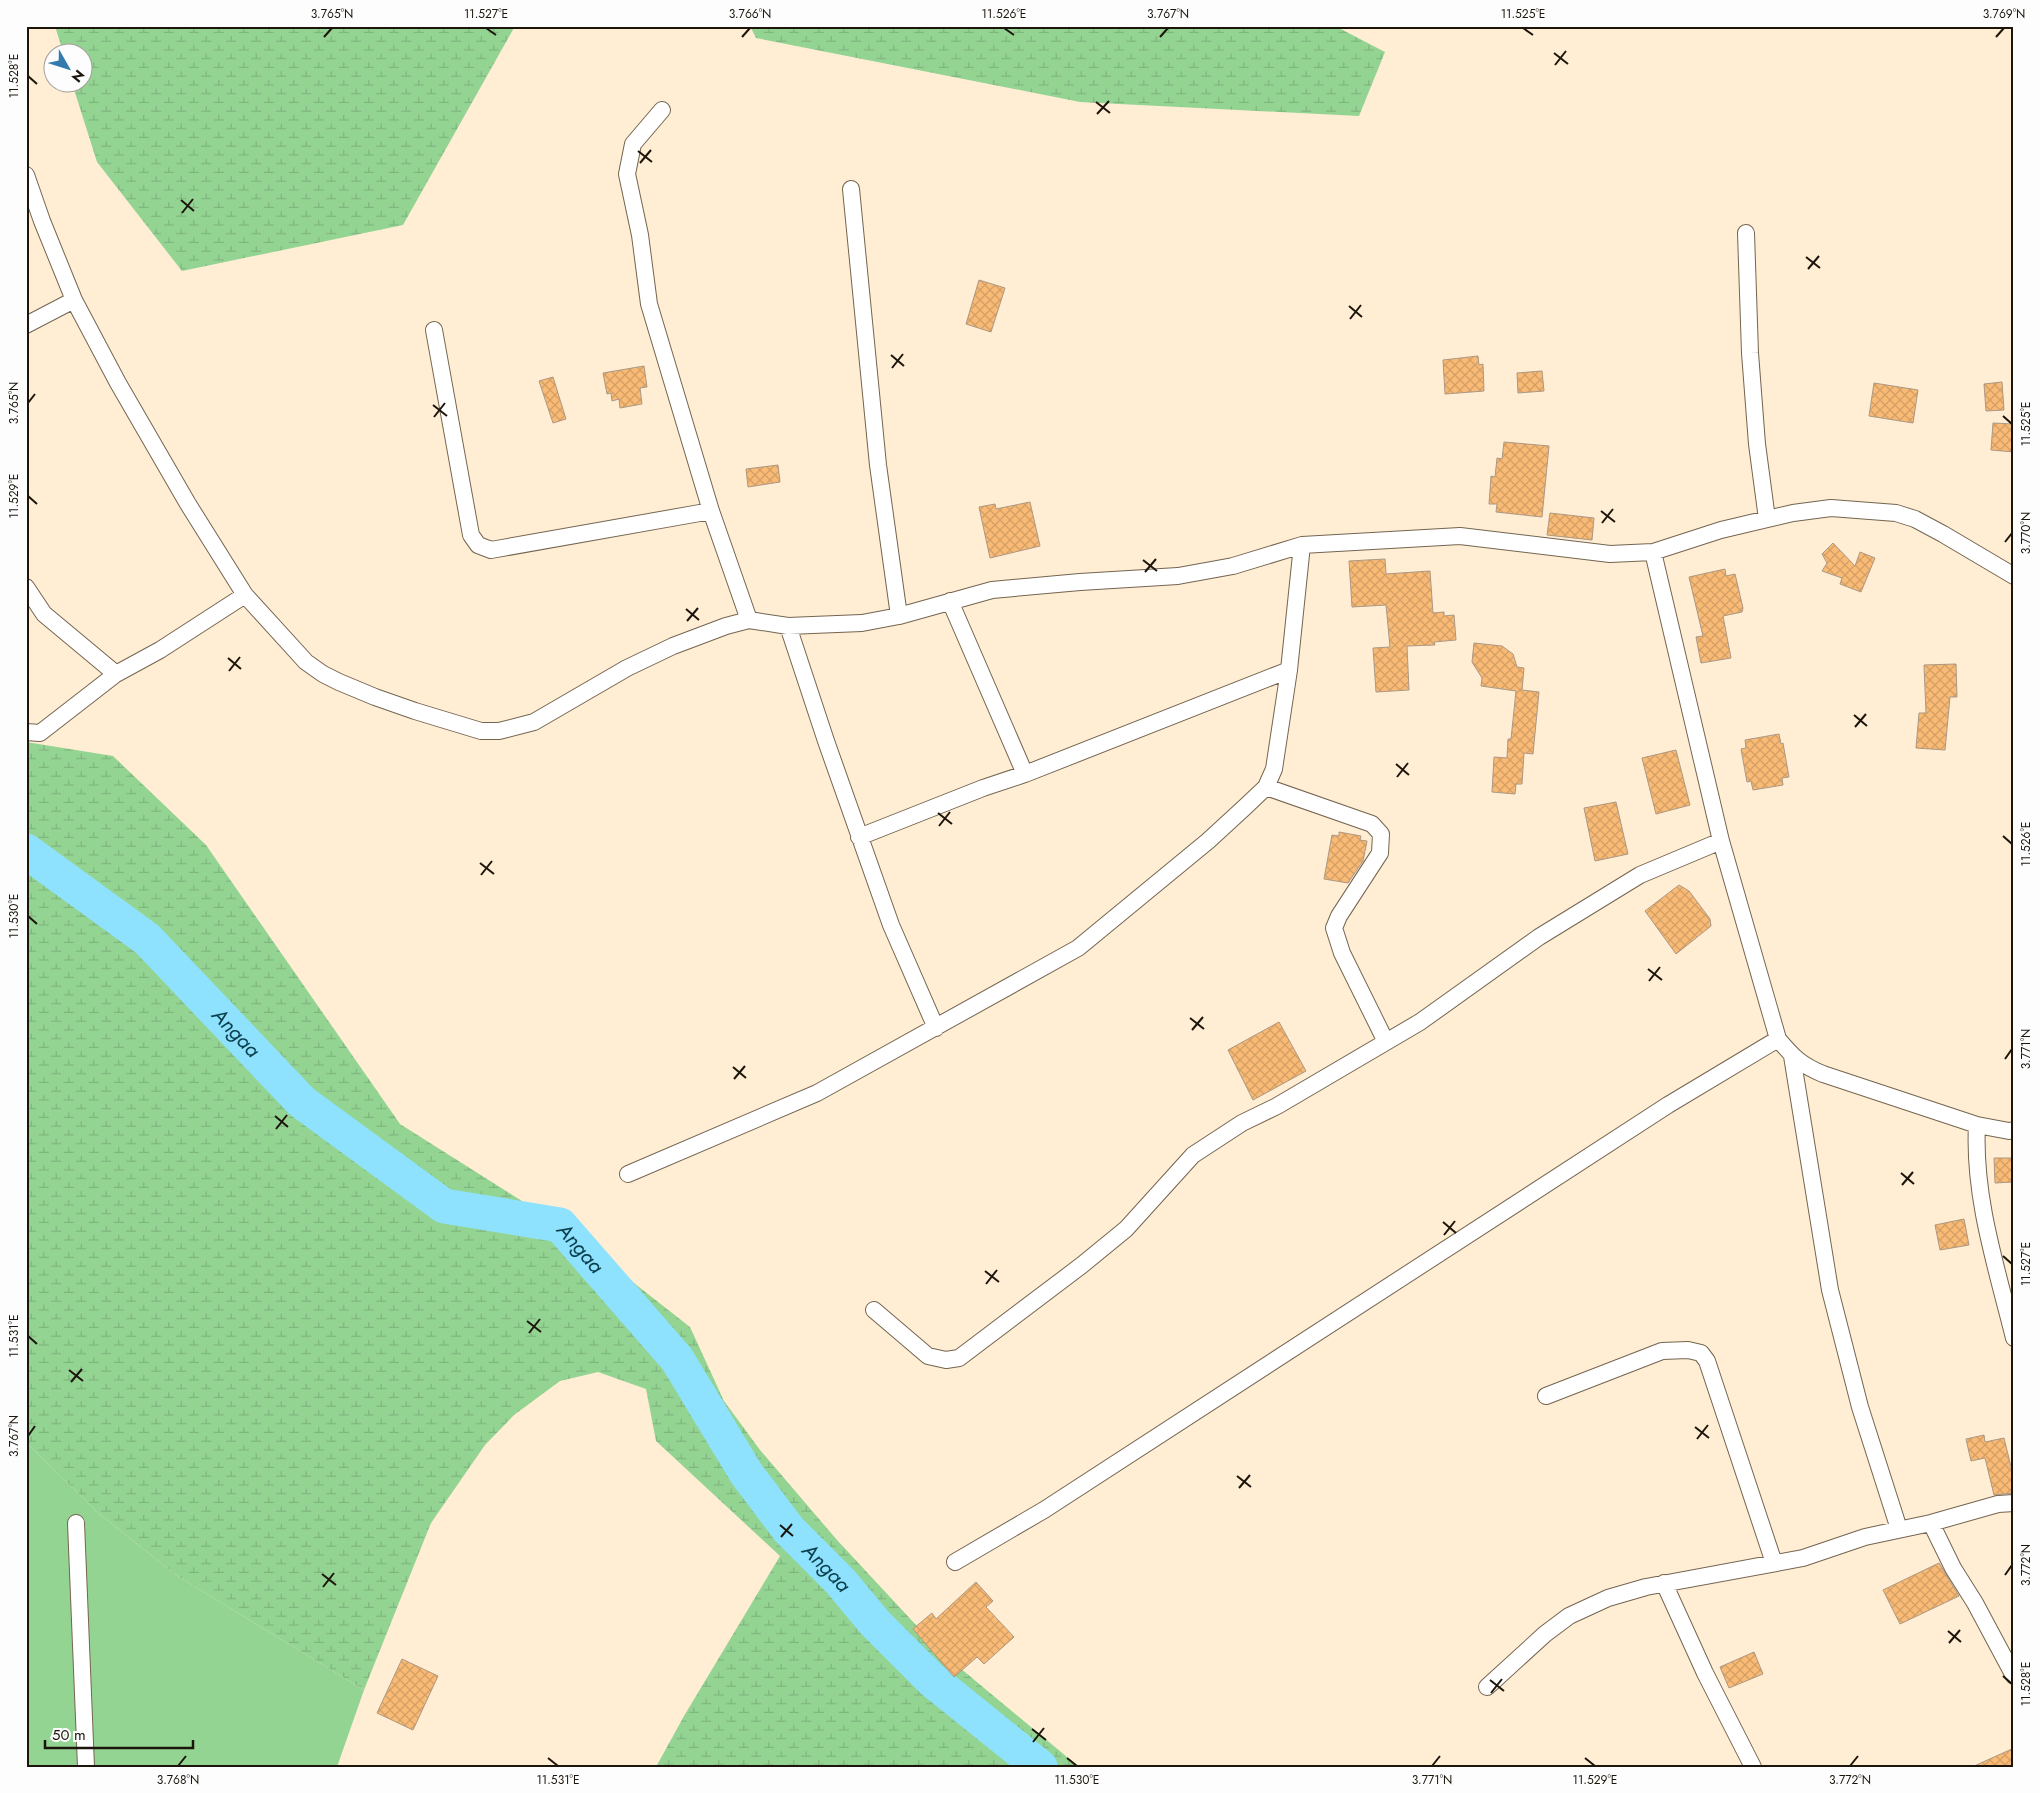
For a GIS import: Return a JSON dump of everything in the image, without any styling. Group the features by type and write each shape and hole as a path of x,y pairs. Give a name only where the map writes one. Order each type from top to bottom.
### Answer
{"street":[{"path":"662,110 633,144 627,174 640,235 649,304 711,511 749,620"},
{"path":"26,175 42,221 74,300 118,383 188,504 245,595 306,662 323,674 415,712 481,731 499,731 534,722 627,668 673,646 726,626 749,620 788,626 862,623 899,616 992,590 1178,576 1233,566 1302,545 1460,536 1610,554 1653,552 1721,530 1793,513 1831,508 1896,513 1915,519 2014,576"},
{"path":"851,189 878,464 899,616"},
{"path":"1746,233 1750,353 1757,444 1767,519"},
{"path":"26,325 74,300"},
{"path":"434,330 471,535 478,545 491,550 711,511"},
{"path":"628,1174 817,1093 1078,948 1208,841 1266,787 1274,770 1289,670 1302,545"},
{"path":"1653,552 1721,840 1778,1039 1792,1056 1805,1067 1977,1125 2009,1131 2014,1130"},
{"path":"26,587 44,614 116,674"},
{"path":"26,732 40,733 116,674 160,650 245,595"},
{"path":"950,602 1025,774"},
{"path":"788,626 859,837 891,925 936,1028"},
{"path":"859,837 1289,670"},
{"path":"1266,787 1372,824 1381,834 1380,853 1339,916 1334,928 1342,954 1386,1042"},
{"path":"874,1310 928,1356 946,1360 959,1358 1082,1266 1126,1229 1193,1155 1242,1124 1420,1022 1539,937 1640,875 1721,840"},
{"path":"956,1562 1069,1494 1668,1105 1778,1039"},
{"path":"1792,1056 1830,1290 1860,1407 1899,1529"},
{"path":"1977,1125 1975,1154 1982,1202 2014,1338"},
{"path":"1546,1396 1662,1351 1688,1350 1701,1353 1708,1361 1774,1563"},
{"path":"1487,1687 1545,1634 1569,1616 1608,1598 1664,1583 1803,1558 1865,1537 1931,1523 1998,1504 2014,1503"},
{"path":"76,1523 86,1767"},
{"path":"1931,1523 1953,1568 1975,1603 2014,1676"},
{"path":"1664,1583 1753,1767"}],"green space":[{"path":"55,26 515,26 403,225 182,271 97,162 75,92 92,92 92,42 60,42"},
{"path":"750,26 1335,26 1385,52 1359,116 1080,102 756,38"},
{"path":"26,742 113,756 206,845 400,1124 560,1225 690,1327 724,1401 760,1450 837,1540 942,1653 1079,1767 656,1767 684,1716 780,1556 656,1441 646,1389 598,1372 560,1381 514,1415 485,1445 431,1523 364,1690 176,1575 96,1511 26,1442"},
{"path":"26,1442 96,1511 176,1575 364,1690 337,1767 26,1767"}],"building":[{"path":"979,280 1005,288 991,332 966,324"},
{"path":"1478,356 1479,365 1483,364 1484,391 1445,394 1443,360"},
{"path":"644,366 647,387 640,388 642,404 620,408 619,399 612,401 611,393 607,394 603,373"},
{"path":"1542,371 1544,391 1518,393 1517,373"},
{"path":"553,377 566,419 553,423 539,381"},
{"path":"2002,382 2004,410 1986,411 1984,384"},
{"path":"1874,383 1918,390 1913,423 1869,416"},
{"path":"1993,423 2014,424 2014,452 1991,450"},
{"path":"1504,442 1549,446 1542,517 1496,512 1497,504 1489,504 1491,476 1495,477 1497,458 1502,459"},
{"path":"778,465 780,482 748,487 746,469"},
{"path":"1030,502 1040,546 990,558 979,507 995,504 996,509"},
{"path":"1550,513 1594,518 1592,540 1547,535"},
{"path":"1833,543 1855,566 1860,552 1875,558 1861,592 1840,584 1842,578 1822,571 1827,563 1822,554"},
{"path":"1385,559 1386,574 1430,571 1433,613 1444,612 1444,616 1454,615 1456,640 1434,642 1435,645 1407,646 1409,690 1376,692 1373,648 1390,647 1386,605 1352,607 1349,561"},
{"path":"1725,569 1726,576 1735,574 1743,608 1742,612 1723,616 1731,658 1701,663 1696,637 1703,636 1689,577"},
{"path":"1474,643 1502,646 1513,654 1517,667 1524,668 1522,690 1539,692 1533,754 1524,753 1522,784 1516,784 1515,794 1492,792 1494,757 1507,758 1508,739 1511,739 1516,691 1481,686 1482,678 1472,662"},
{"path":"1956,664 1957,697 1950,697 1945,750 1916,748 1919,713 1926,713 1924,665"},
{"path":"1779,734 1781,744 1783,743 1789,777 1782,778 1783,785 1753,790 1751,781 1747,782 1741,749 1746,748 1745,740"},
{"path":"1676,750 1690,805 1656,814 1642,758"},
{"path":"1616,802 1628,854 1595,861 1584,808"},
{"path":"1339,832 1361,836 1360,840 1367,841 1363,861 1348,883 1324,879 1332,835 1339,836"},
{"path":"1679,885 1689,891 1710,919 1711,926 1676,954 1645,911"},
{"path":"1279,1022 1306,1071 1253,1100 1228,1050"},
{"path":"1994,1158 2014,1158 2014,1182 1995,1183"},
{"path":"1964,1219 1969,1245 1940,1250 1935,1225"},
{"path":"1984,1435 1985,1442 2004,1438 2014,1479 2014,1493 1994,1495 1985,1458 1971,1461 1966,1439"},
{"path":"1939,1563 1959,1596 1900,1624 1883,1590"},
{"path":"976,1582 993,1601 986,1607 1014,1637 984,1664 977,1657 954,1677 913,1629 932,1613 936,1619"},
{"path":"1754,1652 1763,1674 1729,1688 1720,1667"},
{"path":"402,1659 438,1676 413,1730 377,1713"},
{"path":"2014,1748 2014,1767 1972,1767"}],"waterway":[{"name":"Angaa","path":"26,851 147,939 302,1102 444,1206 560,1225 677,1359 746,1473 789,1530 840,1581 875,1623 932,1680 1040,1767"}]}
